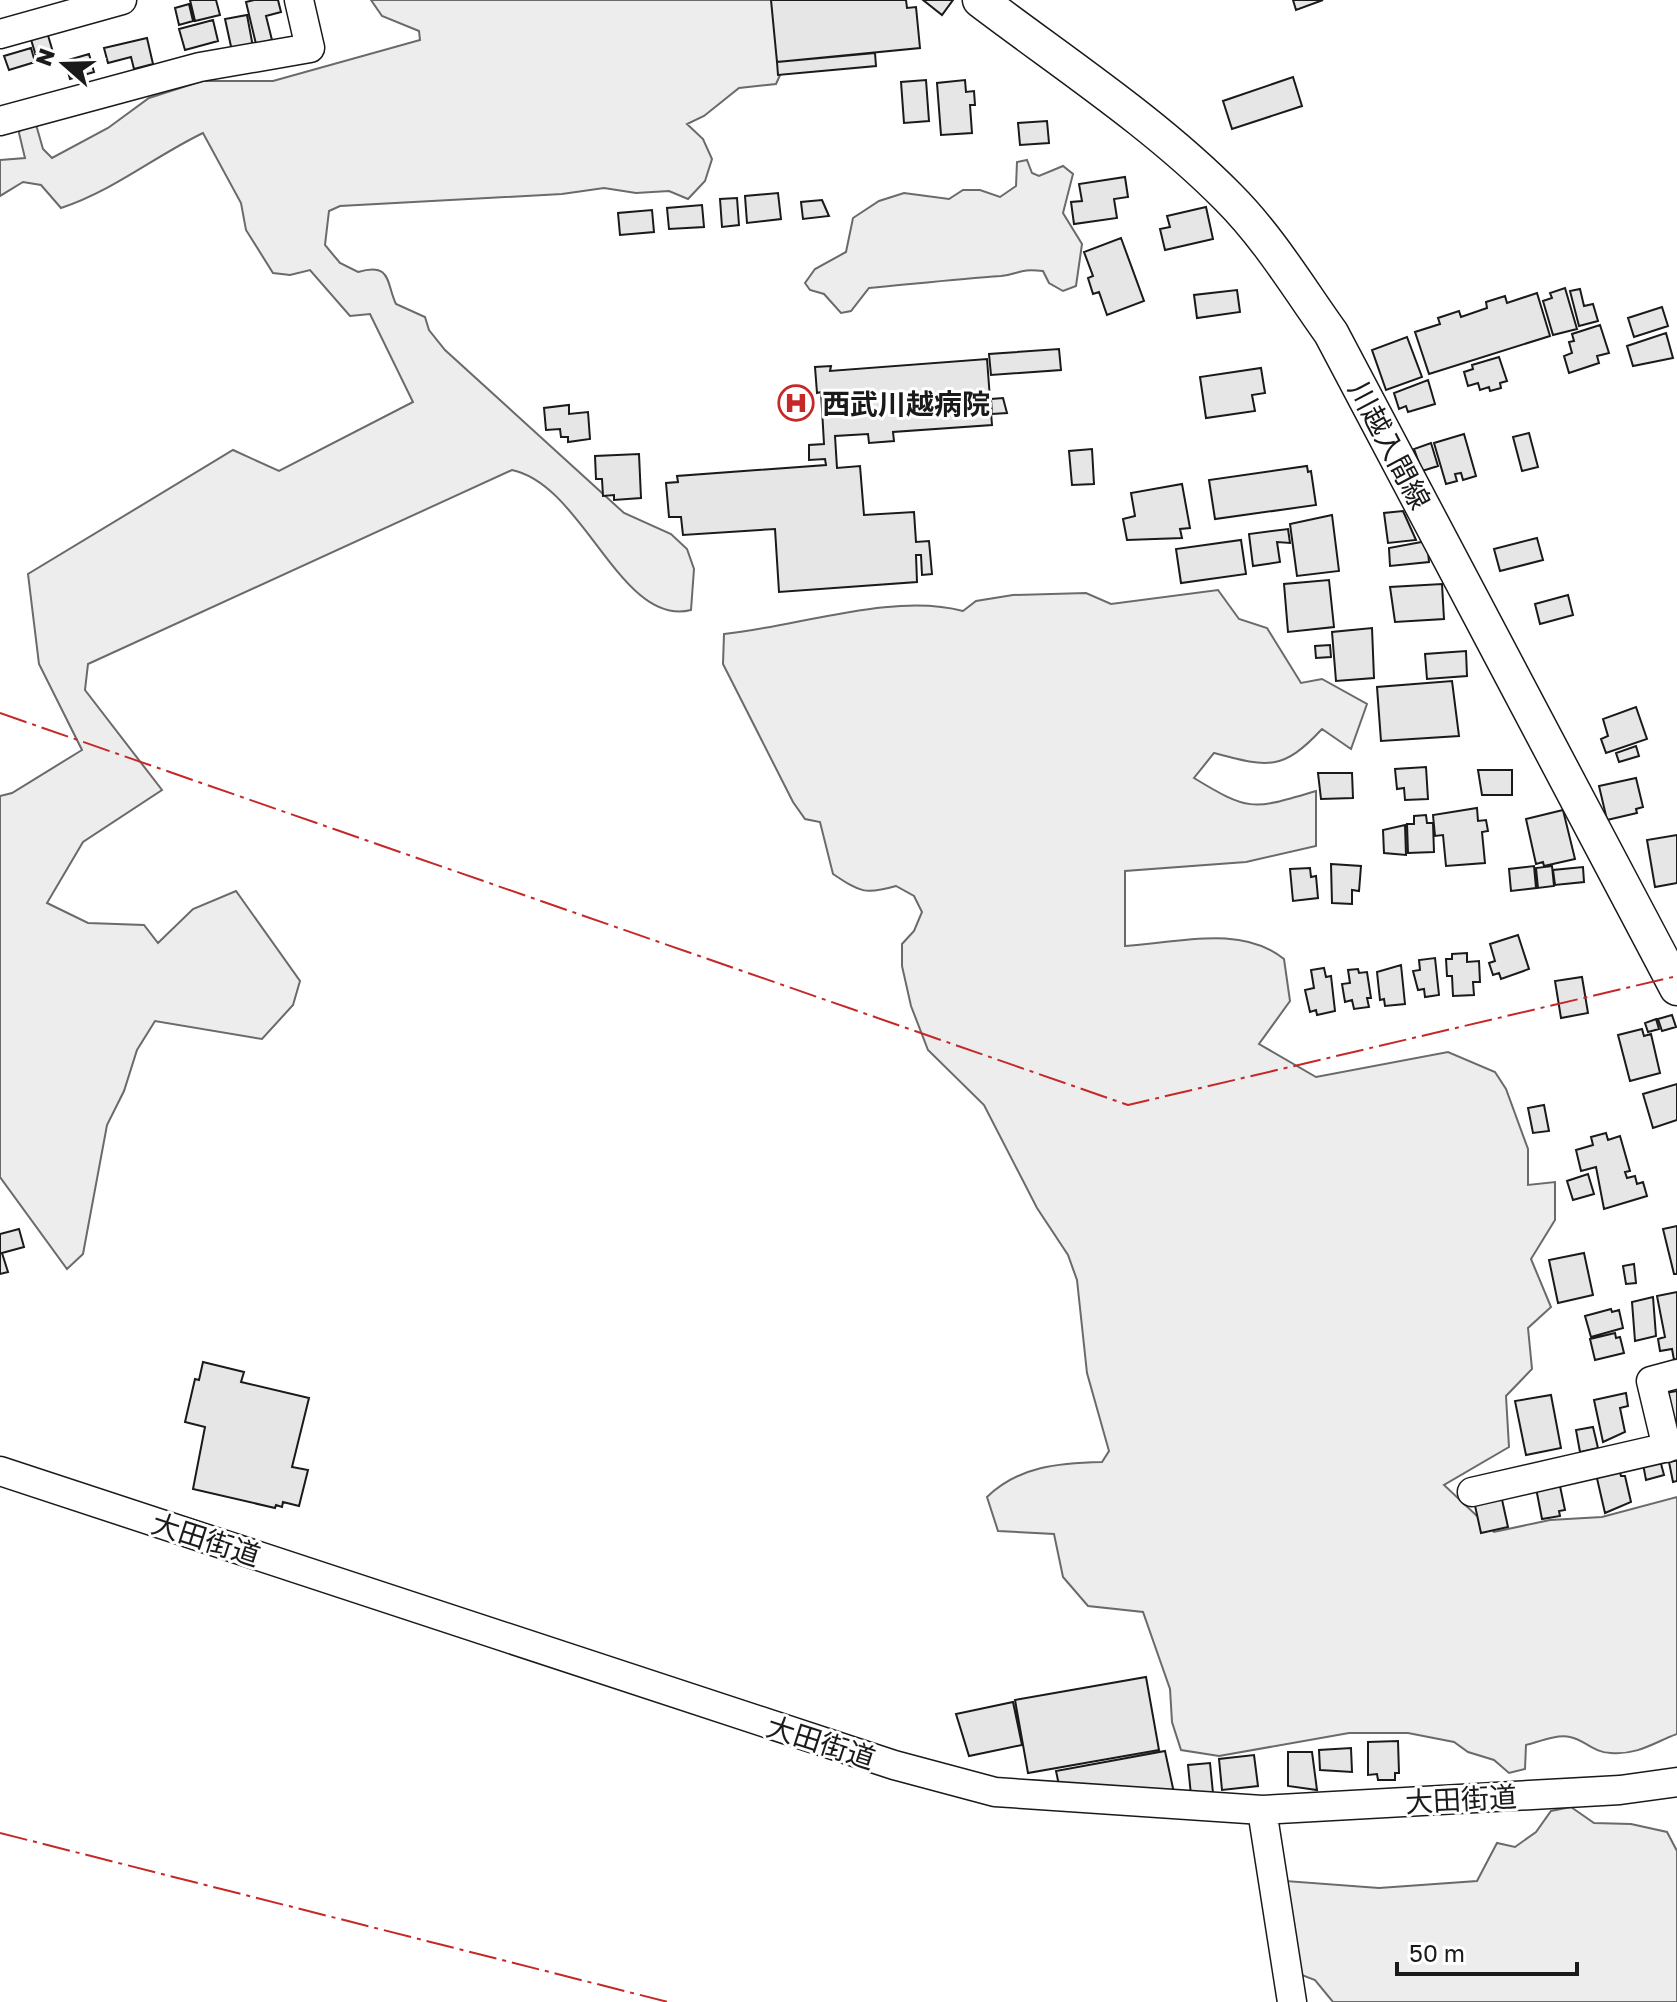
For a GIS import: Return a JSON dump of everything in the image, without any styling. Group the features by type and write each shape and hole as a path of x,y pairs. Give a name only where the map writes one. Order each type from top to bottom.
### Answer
{"main road":[{"name":"川越入間線","path":"980,0 1154,133 1228,197 1278,255 1331,333 1677,988"}],"street":[{"path":"0,34 122,0"},
{"path":"0,121 200,67 310,48 299,0"},
{"path":"1472,1492 1672,1447 1651,1381 1677,1374"},
{"name":"大田街道","path":"0,1471 879,1761 995,1792 1262,1810 1620,1790 1677,1782"},
{"path":"1262,1810 1292,2002"}],"shaded area":[{"path":"371,0 781,0 791,51 776,84 739,88 704,116 687,124 703,139 712,159 705,181 688,199 669,191 636,193 604,188 562,194 340,206 329,211 325,245 340,263 358,272 382,272 389,282 396,304 425,317 429,330 445,350 624,513 671,534 687,549 694,569 691,610 666,610 644,598 623,578 560,501 537,481 512,470 88,664 85,690 162,790 83,842 47,903 88,923 144,925 158,943 193,909 236,891 300,981 293,1005 262,1039 155,1021 137,1050 124,1091 107,1125 83,1254 67,1269 0,1177 0,796 12,793 82,750 39,664 28,574 233,450 279,471 413,402 370,314 350,316 310,270 290,275 273,273 246,230 241,203 203,133 116,183 61,208 41,185 23,182 0,196 0,160 25,158 19,133 22,123 35,121 43,149 52,158 108,128 149,98 202,81 273,81 420,40 419,31 382,16"},
{"path":"1027,160 1032,173 1039,176 1063,166 1073,174 1063,213 1082,244 1076,286 1063,291 1049,283 1043,271 1029,270 1001,276 869,288 851,311 841,313 824,294 810,290 805,283 815,269 846,252 853,218 879,201 904,193 949,199 963,190 980,190 1000,197 1016,186 1017,162"},
{"path":"1218,590 1239,619 1267,628 1301,683 1322,679 1367,704 1351,749 1322,729 1296,753 1273,762 1261,763 1214,753 1194,778 1241,802 1265,804 1316,791 1316,846 1246,862 1125,871 1125,946 1228,939 1267,948 1284,959 1290,1001 1259,1044 1316,1077 1448,1052 1495,1072 1506,1089 1528,1149 1528,1185 1555,1182 1555,1220 1531,1259 1551,1307 1528,1328 1532,1369 1506,1396 1509,1447 1444,1485 1494,1532 1550,1520 1602,1517 1677,1497 1677,1734 1645,1748 1621,1753 1605,1752 1565,1736 1554,1737 1526,1745 1525,1769 1509,1773 1494,1760 1468,1752 1454,1742 1408,1733 1349,1733 1219,1756 1181,1750 1172,1722 1170,1689 1143,1612 1088,1606 1063,1577 1054,1534 998,1531 987,1497 999,1487 1040,1468 1102,1462 1109,1451 1087,1373 1077,1280 1068,1255 1037,1208 984,1105 928,1050 911,1006 902,966 902,944 914,931 922,912 914,896 896,886 863,890 833,874 820,822 805,819 793,802 723,664 724,634 876,608 936,606 963,611 976,601 1013,595 1086,593 1111,604"},
{"path":"1571,1807 1594,1823 1631,1824 1667,1832 1677,1851 1677,2002 1333,2002 1315,1980 1294,1972 1286,1881 1379,1888 1477,1881 1497,1843 1515,1847 1536,1832 1551,1811"}],"building":[{"path":"190,0 216,0 220,15 195,21"},
{"path":"278,0 281,12 266,16 272,40 256,44 246,2"},
{"path":"771,0 906,0 907,8 916,7 920,48 777,62"},
{"path":"923,0 953,0 942,15"},
{"path":"1293,0 1323,0 1296,10"},
{"path":"189,4 193,21 179,25 175,8"},
{"path":"247,15 253,47 232,51 225,19"},
{"path":"213,20 218,41 185,50 179,29"},
{"path":"47,32 55,59 38,63 30,36"},
{"path":"147,38 153,64 134,69 131,57 108,63 104,48"},
{"path":"31,48 35,62 9,70 4,56"},
{"path":"875,53 876,66 778,75 777,62"},
{"path":"89,54 94,72 70,79 65,61"},
{"path":"1293,77 1302,106 1232,129 1223,101"},
{"path":"926,80 929,121 904,123 901,82"},
{"path":"965,80 966,92 974,91 975,105 970,105 972,133 941,135 937,83"},
{"path":"1047,121 1049,143 1020,145 1018,123"},
{"path":"1125,177 1128,197 1114,199 1117,218 1074,224 1071,202 1082,201 1079,184"},
{"path":"778,193 781,219 747,223 745,196"},
{"path":"737,198 739,225 722,227 720,199"},
{"path":"822,200 829,216 803,219 801,202"},
{"path":"702,205 704,227 669,229 667,208"},
{"path":"1206,207 1213,239 1165,250 1160,229 1170,227 1167,216"},
{"path":"652,210 654,232 620,235 618,213"},
{"path":"1121,238 1144,301 1107,315 1099,292 1093,294 1088,278 1093,276 1084,252"},
{"path":"1565,288 1577,329 1553,335 1543,301 1552,298 1550,293"},
{"path":"1580,289 1584,306 1593,304 1598,321 1579,326 1570,291"},
{"path":"1237,290 1240,312 1197,318 1194,295"},
{"path":"1537,293 1550,336 1429,374 1415,332 1440,324 1438,318 1459,311 1461,317 1487,308 1486,302 1505,296 1507,303"},
{"path":"1662,307 1668,326 1634,337 1628,318"},
{"path":"1600,325 1609,353 1597,356 1599,363 1569,373 1564,356 1572,353 1569,342 1574,341 1572,334"},
{"path":"1666,333 1673,358 1633,366 1627,346"},
{"path":"1407,337 1422,377 1386,390 1372,350"},
{"path":"1059,349 1061,370 991,375 989,354"},
{"path":"1499,357 1507,381 1500,383 1501,388 1490,391 1489,387 1480,390 1478,383 1468,386 1464,372 1473,369 1472,365"},
{"path":"987,359 992,425 893,432 894,441 869,443 868,434 835,436 837,468 860,466 864,515 914,512 916,542 929,541 932,574 922,575 921,555 916,555 917,582 779,592 775,529 683,535 681,517 669,517 666,483 678,482 677,476 826,465 825,459 809,460 809,445 824,444 821,392 817,393 815,367 831,366 830,371"},
{"path":"1261,368 1265,393 1252,395 1255,411 1206,418 1200,377"},
{"path":"1428,380 1435,404 1408,412 1406,406 1399,409 1394,393"},
{"path":"1003,398 1007,413 992,414 991,399"},
{"path":"569,405 569,414 588,412 590,439 568,442 568,437 561,437 560,429 546,430 544,408"},
{"path":"1529,433 1538,467 1522,471 1513,437"},
{"path":"1464,434 1476,476 1463,480 1461,473 1455,474 1457,481 1446,484 1434,443"},
{"path":"1431,443 1438,466 1422,471 1414,449"},
{"path":"1092,449 1094,484 1072,485 1069,451"},
{"path":"639,454 641,498 614,500 614,495 603,496 602,479 596,479 595,456"},
{"path":"1307,466 1308,472 1311,471 1316,505 1215,519 1209,480"},
{"path":"1182,484 1190,528 1180,529 1182,538 1127,540 1123,519 1135,516 1131,493"},
{"path":"1403,511 1416,540 1388,543 1384,513"},
{"path":"1332,515 1339,571 1297,576 1290,524"},
{"path":"1288,529 1290,543 1277,542 1280,562 1253,566 1249,534"},
{"path":"1537,538 1543,560 1500,571 1494,549"},
{"path":"1241,540 1246,574 1181,583 1176,549"},
{"path":"1427,541 1429,562 1390,566 1389,548"},
{"path":"1329,580 1334,627 1288,632 1284,584"},
{"path":"1442,584 1444,619 1395,622 1390,587"},
{"path":"1568,595 1573,615 1540,624 1535,604"},
{"path":"1372,628 1374,678 1336,681 1332,632"},
{"path":"1330,645 1331,657 1316,658 1315,646"},
{"path":"1466,651 1467,676 1427,679 1425,654"},
{"path":"1452,681 1459,736 1381,741 1377,687"},
{"path":"1636,707 1647,739 1606,753 1601,739 1608,736 1603,719"},
{"path":"1636,746 1639,756 1619,762 1616,753"},
{"path":"1426,767 1428,799 1405,800 1404,788 1397,789 1395,769"},
{"path":"1478,770 1512,770 1512,795 1482,795"},
{"path":"1318,773 1352,773 1353,798 1321,799"},
{"path":"1636,778 1643,807 1636,809 1637,813 1607,820 1599,786"},
{"path":"1477,808 1478,821 1486,820 1488,831 1482,832 1485,863 1446,866 1443,835 1435,836 1433,815"},
{"path":"1563,810 1575,859 1544,866 1543,862 1536,864 1526,819"},
{"path":"1426,815 1427,823 1433,823 1434,852 1408,853 1407,824 1414,824 1414,816"},
{"path":"1405,825 1406,855 1384,853 1383,830"},
{"path":"1677,835 1677,883 1655,887 1647,840"},
{"path":"1331,864 1361,866 1359,891 1352,890 1352,904 1332,903"},
{"path":"1534,866 1536,888 1511,891 1509,869"},
{"path":"1552,866 1554,886 1538,888 1536,868"},
{"path":"1583,867 1584,882 1555,885 1553,870"},
{"path":"1310,868 1311,877 1316,876 1318,898 1293,901 1290,869"},
{"path":"1518,935 1529,969 1501,979 1499,973 1493,975 1489,963 1495,961 1490,944"},
{"path":"1467,953 1467,962 1479,961 1480,982 1473,982 1474,995 1453,996 1452,976 1447,976 1446,959 1452,959 1452,954"},
{"path":"1435,958 1439,995 1425,997 1424,989 1418,990 1413,971 1420,970 1419,960"},
{"path":"1401,965 1405,1004 1385,1006 1384,999 1380,1000 1377,972"},
{"path":"1324,968 1326,977 1331,976 1335,1011 1317,1015 1316,1010 1310,1012 1305,990 1314,988 1311,970"},
{"path":"1358,969 1359,973 1367,972 1371,998 1367,998 1369,1007 1354,1009 1352,1000 1345,1002 1342,984 1350,983 1348,970"},
{"path":"1582,977 1588,1013 1561,1018 1555,981"},
{"path":"1672,1015 1676,1027 1662,1031 1658,1019"},
{"path":"1656,1019 1659,1029 1648,1032 1645,1023"},
{"path":"1642,1029 1644,1036 1651,1034 1660,1073 1630,1081 1618,1035"},
{"path":"1677,1084 1677,1120 1653,1128 1643,1094"},
{"path":"1544,1105 1549,1131 1533,1133 1528,1108"},
{"path":"1606,1133 1608,1140 1620,1136 1630,1171 1625,1172 1627,1178 1635,1176 1637,1184 1643,1182 1647,1196 1604,1209 1596,1167 1581,1171 1576,1150 1593,1145 1591,1137"},
{"path":"1588,1174 1594,1194 1573,1200 1567,1181"},
{"path":"1677,1226 1677,1274 1674,1274 1663,1229"},
{"path":"19,1229 24,1247 2,1253 8,1272 0,1274 0,1234"},
{"path":"1584,1253 1593,1295 1558,1303 1549,1260"},
{"path":"1634,1264 1636,1283 1626,1284 1623,1266"},
{"path":"1677,1292 1677,1359 1674,1360 1672,1349 1660,1351 1658,1339 1665,1337 1657,1296"},
{"path":"1653,1297 1656,1336 1635,1341 1632,1302"},
{"path":"1611,1309 1612,1312 1619,1310 1623,1328 1591,1337 1585,1316"},
{"path":"1615,1333 1616,1338 1620,1337 1624,1353 1595,1360 1590,1339"},
{"path":"203,1362 244,1372 241,1382 309,1398 292,1467 308,1470 299,1506 283,1502 282,1507 276,1505 275,1508 193,1489 205,1427 185,1422 195,1379 199,1380"},
{"path":"1677,1391 1677,1424 1671,1424 1665,1393"},
{"path":"1626,1393 1628,1406 1620,1408 1625,1432 1603,1442 1594,1400"},
{"path":"1551,1395 1561,1448 1526,1455 1515,1401"},
{"path":"1593,1427 1598,1448 1580,1452 1576,1430"},
{"path":"1660,1460 1664,1475 1646,1480 1643,1464"},
{"path":"1677,1460 1677,1481 1673,1482 1669,1462"},
{"path":"1619,1469 1621,1476 1625,1476 1631,1502 1605,1513 1596,1474"},
{"path":"1553,1484 1553,1488 1560,1486 1565,1510 1559,1511 1560,1516 1542,1519 1536,1488"},
{"path":"1501,1495 1508,1527 1481,1533 1474,1501"},
{"path":"1146,1677 1159,1750 1028,1773 1015,1700"},
{"path":"1013,1702 1022,1745 969,1756 956,1714"},
{"path":"1398,1741 1399,1773 1395,1773 1395,1780 1378,1780 1377,1774 1368,1775 1368,1742"},
{"path":"1351,1748 1352,1772 1320,1770 1319,1750"},
{"path":"1165,1751 1174,1793 1060,1790 1056,1771"},
{"path":"1288,1752 1312,1752 1317,1790 1288,1786"},
{"path":"1254,1755 1258,1786 1222,1790 1219,1759"},
{"path":"1210,1763 1213,1793 1191,1795 1188,1765"}],"power":[{"path":"0,713 1128,1105 1677,976"},
{"path":"0,1833 668,2002"}],"place":[{"name":"西武川越病院","path":"796,403"}]}
